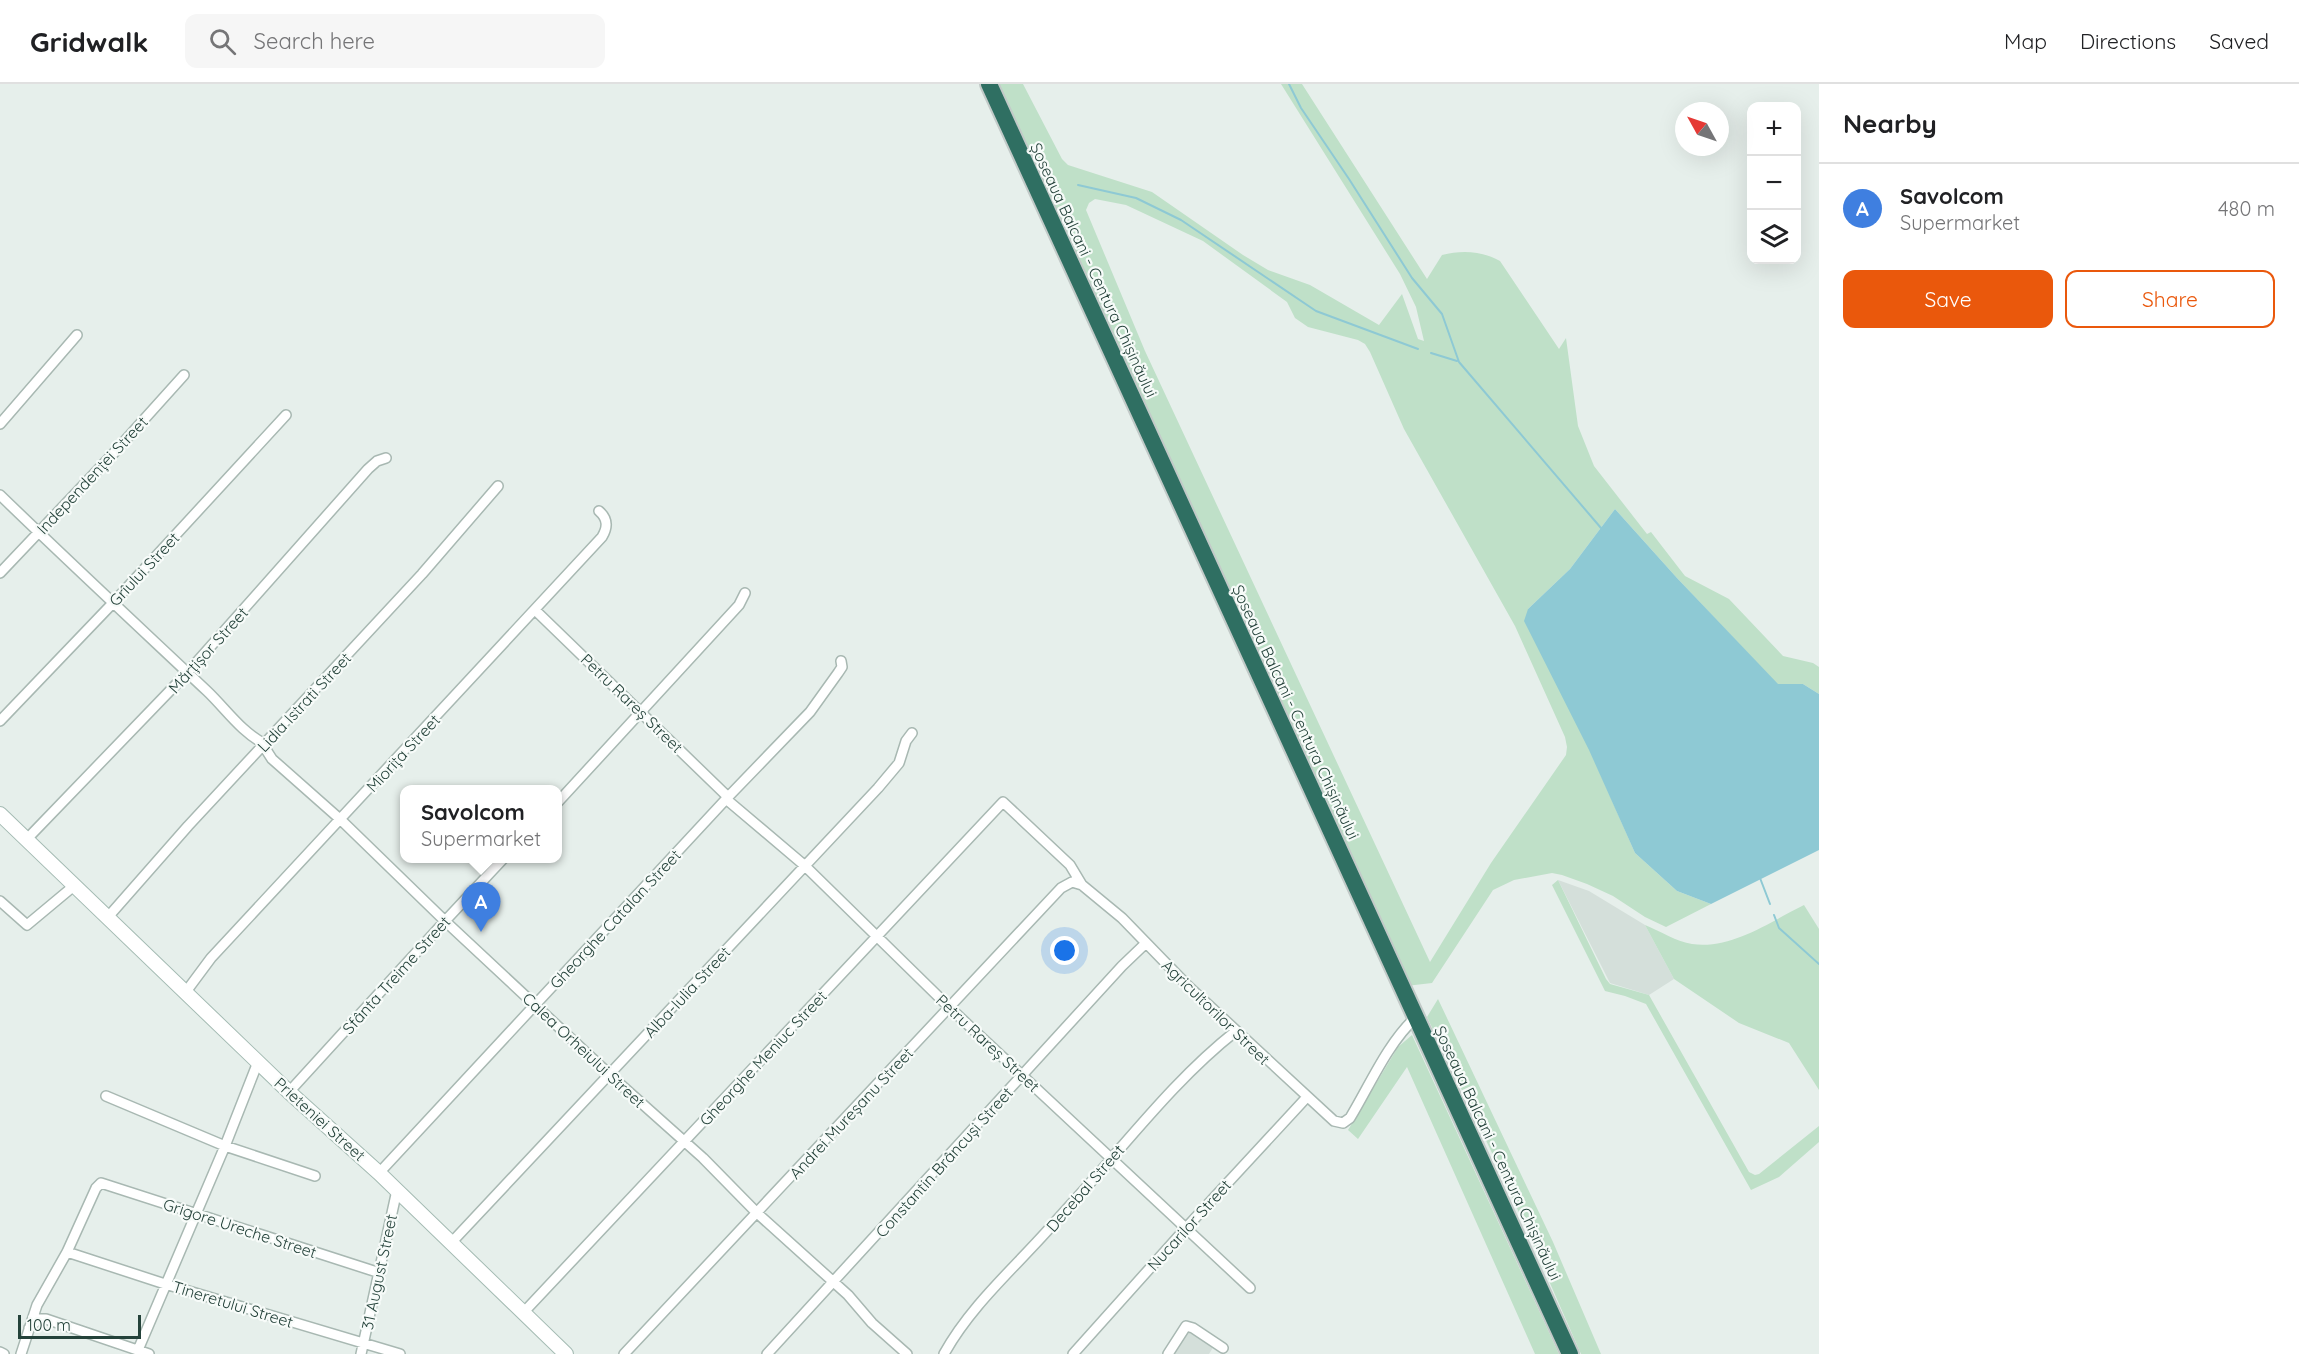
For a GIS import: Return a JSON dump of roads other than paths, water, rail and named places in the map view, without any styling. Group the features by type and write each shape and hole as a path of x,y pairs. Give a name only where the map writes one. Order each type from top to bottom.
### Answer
{"highway":[{"name":"Șoseaua Balcani - Centura Chișinăului","path":"989,84 1570,1354"}],"street":[{"path":"0,424 77,335"},
{"name":"Independenței Street","path":"0,573 184,375"},
{"name":"Grîului Street","path":"0,721 112,604 286,415"},
{"name":"Mărțișor Street","path":"27,840 187,673 368,468 386,458"},
{"name":"Lidia Istrati Street","path":"108,917 188,826 422,574 498,486"},
{"name":"Calea Orheiului Street","path":"0,495 112,604 264,745 272,759 341,820 445,921 684,1141 834,1283 905,1354"},
{"name":"Miorița Street","path":"185,993 212,958 602,537 607,526 606,519 599,511"},
{"path":"562,798 739,605 745,593"},
{"name":"Petru Rareș Street","path":"535,610 727,798 804,865 950,1008 1250,1288"},
{"name":"Gheorghe Catalan Street","path":"379,1173 727,798 810,712 838,673 841,661"},
{"name":"Alba-Iulia Street","path":"451,1243 878,788 899,763 903,749 912,733"},
{"name":"Agricultorilor Street","path":"1003,802 1070,865 1082,885 1122,918 1236,1031 1334,1121 1343,1123 1350,1118 1393,1044 1405,1027 1416,1017"},
{"name":"Gheorghe Meniuc Street","path":"523,1313 1003,802"},
{"name":"Prieteniei Street","path":"0,814 289,1092 397,1190 566,1354"},
{"name":"Sfânta Treime Street","path":"289,1092 499,863"},
{"name":"Andrei Mureșanu Street","path":"624,1354 1065,884 1071,882 1082,885"},
{"path":"0,901 27,926 75,885"},
{"name":"Constantin Brâncuși Street","path":"767,1354 1146,943"},
{"name":"Decebal Street","path":"946,1354 956,1332 984,1298 1111,1160 1159,1104 1236,1031"},
{"path":"138,1350 225,1146 258,1062"},
{"path":"106,1096 225,1146 315,1176"},
{"name":"Nucarilor Street","path":"1073,1354 1307,1097"},
{"name":"Grigore Ureche Street","path":"67,1252 96,1188 101,1184 380,1273"},
{"name":"31 August Street","path":"362,1354 397,1190"},
{"path":"21,1354 37,1305 67,1252"},
{"name":"Tineretului Street","path":"67,1252 165,1284 400,1354"},
{"path":"29,1328 39,1319 46,1319 149,1354"},
{"path":"1168,1354 1186,1326 1193,1328 1223,1348"},
{"path":"0,1352 4,1354"}],"water":[{"path":"1615,509 1778,684 1803,684 1819,694 1819,850 1711,904 1677,891 1635,853 1589,750 1524,621 1528,609 1570,569"}],"waterway":[{"path":"1289,84 1301,108 1412,278 1442,314 1459,362 1601,528"},
{"path":"1078,185 1136,198 1181,220 1316,311 1418,349"},
{"path":"1431,353 1457,361"},
{"path":"1760,878 1770,904"},
{"path":"1774,915 1779,928 1819,964"}],"place":[{"name":"Savolcom","path":"481,932"}]}
